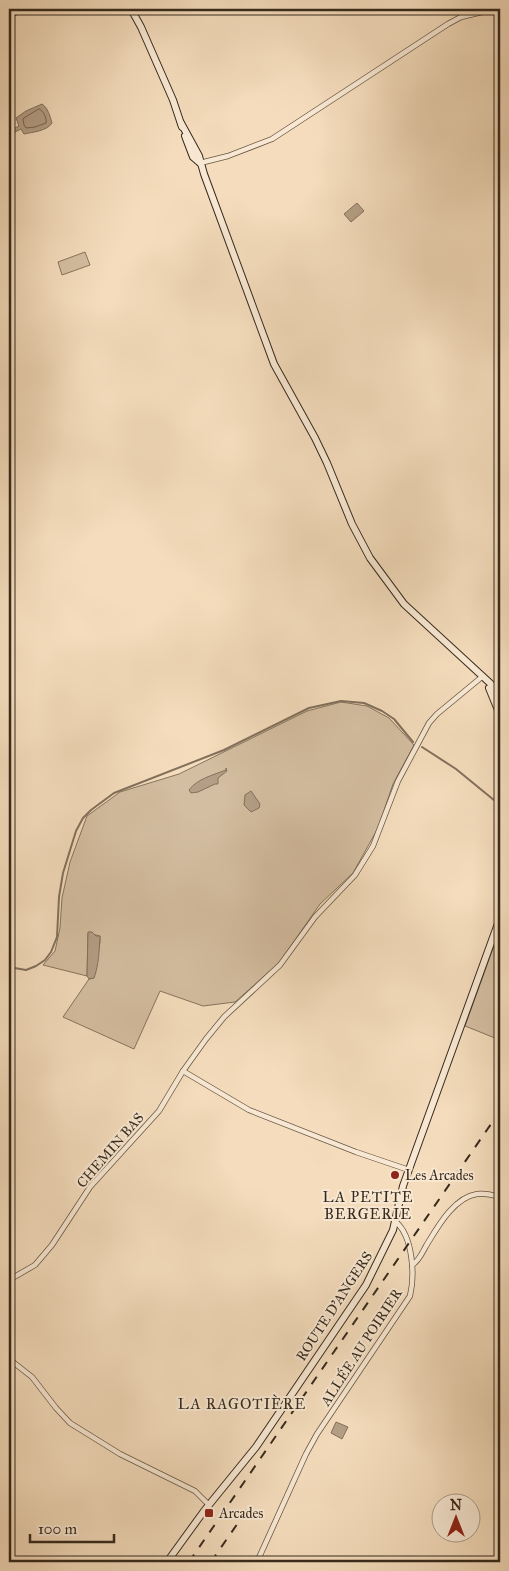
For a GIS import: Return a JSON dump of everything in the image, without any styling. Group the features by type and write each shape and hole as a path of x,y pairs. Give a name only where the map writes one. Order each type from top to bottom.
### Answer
{"street":[{"path":"9,16 20,9"},
{"path":"131,9 141,27 181,123 199,156 274,364 315,438 352,524 370,558 404,604 483,676 491,684 500,699"},
{"path":"200,163 228,156 272,139 448,24 461,17 495,9"},
{"path":"483,676 500,715"},
{"name":"CHEMIN BAS","path":"9,1280 35,1265 52,1244 90,1187 159,1111 206,1038 224,1017 280,965 315,918 355,875 374,846 398,781 429,724 437,714 483,676"},
{"name":"ROUTE D'ANGERS","path":"167,1562 209,1505 248,1458 360,1293 377,1264 396,1222 409,1170 500,918"},
{"path":"183,1072 249,1110 356,1152 409,1170"},
{"path":"412,1265 419,1258 435,1232 458,1202 476,1194 500,1197"},
{"name":"ALLÉE AU POIRIER","path":"257,1562 317,1434 406,1303 412,1284 412,1265 406,1236 396,1222"},
{"path":"9,1359 32,1378 70,1423 120,1454 195,1491 209,1505"}],"shaded area":[{"path":"85,252 90,265 62,275 58,262"},
{"path":"341,702 367,706 389,718 414,745 393,784 378,828 353,873 320,904 279,963 235,1002 203,1006 160,991 134,1049 63,1017 89,979 94,978 100,942 100,936 88,933 87,976 43,965 55,951 60,928 62,898 70,862 87,816 120,792 179,774 307,711"},
{"path":"500,929 500,1040 465,1026"}],"water":[{"path":"42,104 50,115 52,123 50,126 40,131 24,134 21,129 15,132 13,129 19,126 16,118"},
{"path":"357,203 364,211 351,222 344,214"},
{"path":"226,768 227,771 218,778 218,784 198,792 191,793 189,790 201,780 226,770"},
{"path":"251,791 260,804 259,808 251,812 244,805 245,795"},
{"path":"88,932 100,936 96,973 94,978 89,979 87,976"},
{"path":"336,1422 348,1427 342,1439 331,1433"}],"waterway":[{"path":"9,967 26,970 45,960 51,952 57,937 59,897 63,873 76,831 83,818 114,793 224,750 309,708 341,701 364,703 382,711 394,719 413,742"},
{"path":"422,747 456,769 500,805"}],"railway":[{"path":"189,1562 500,1111"},
{"path":"211,1562 249,1507"},
{"path":"449,1562 460,1560"}],"place":[{"name":"Les Arcades","path":"395,1175"},
{"name":"Arcades","path":"209,1513"}],"district":[{"name":"LA PETITE BERGERIE","path":"368,1206"},
{"name":"LA RAGOTIÈRE","path":"242,1404"}]}
